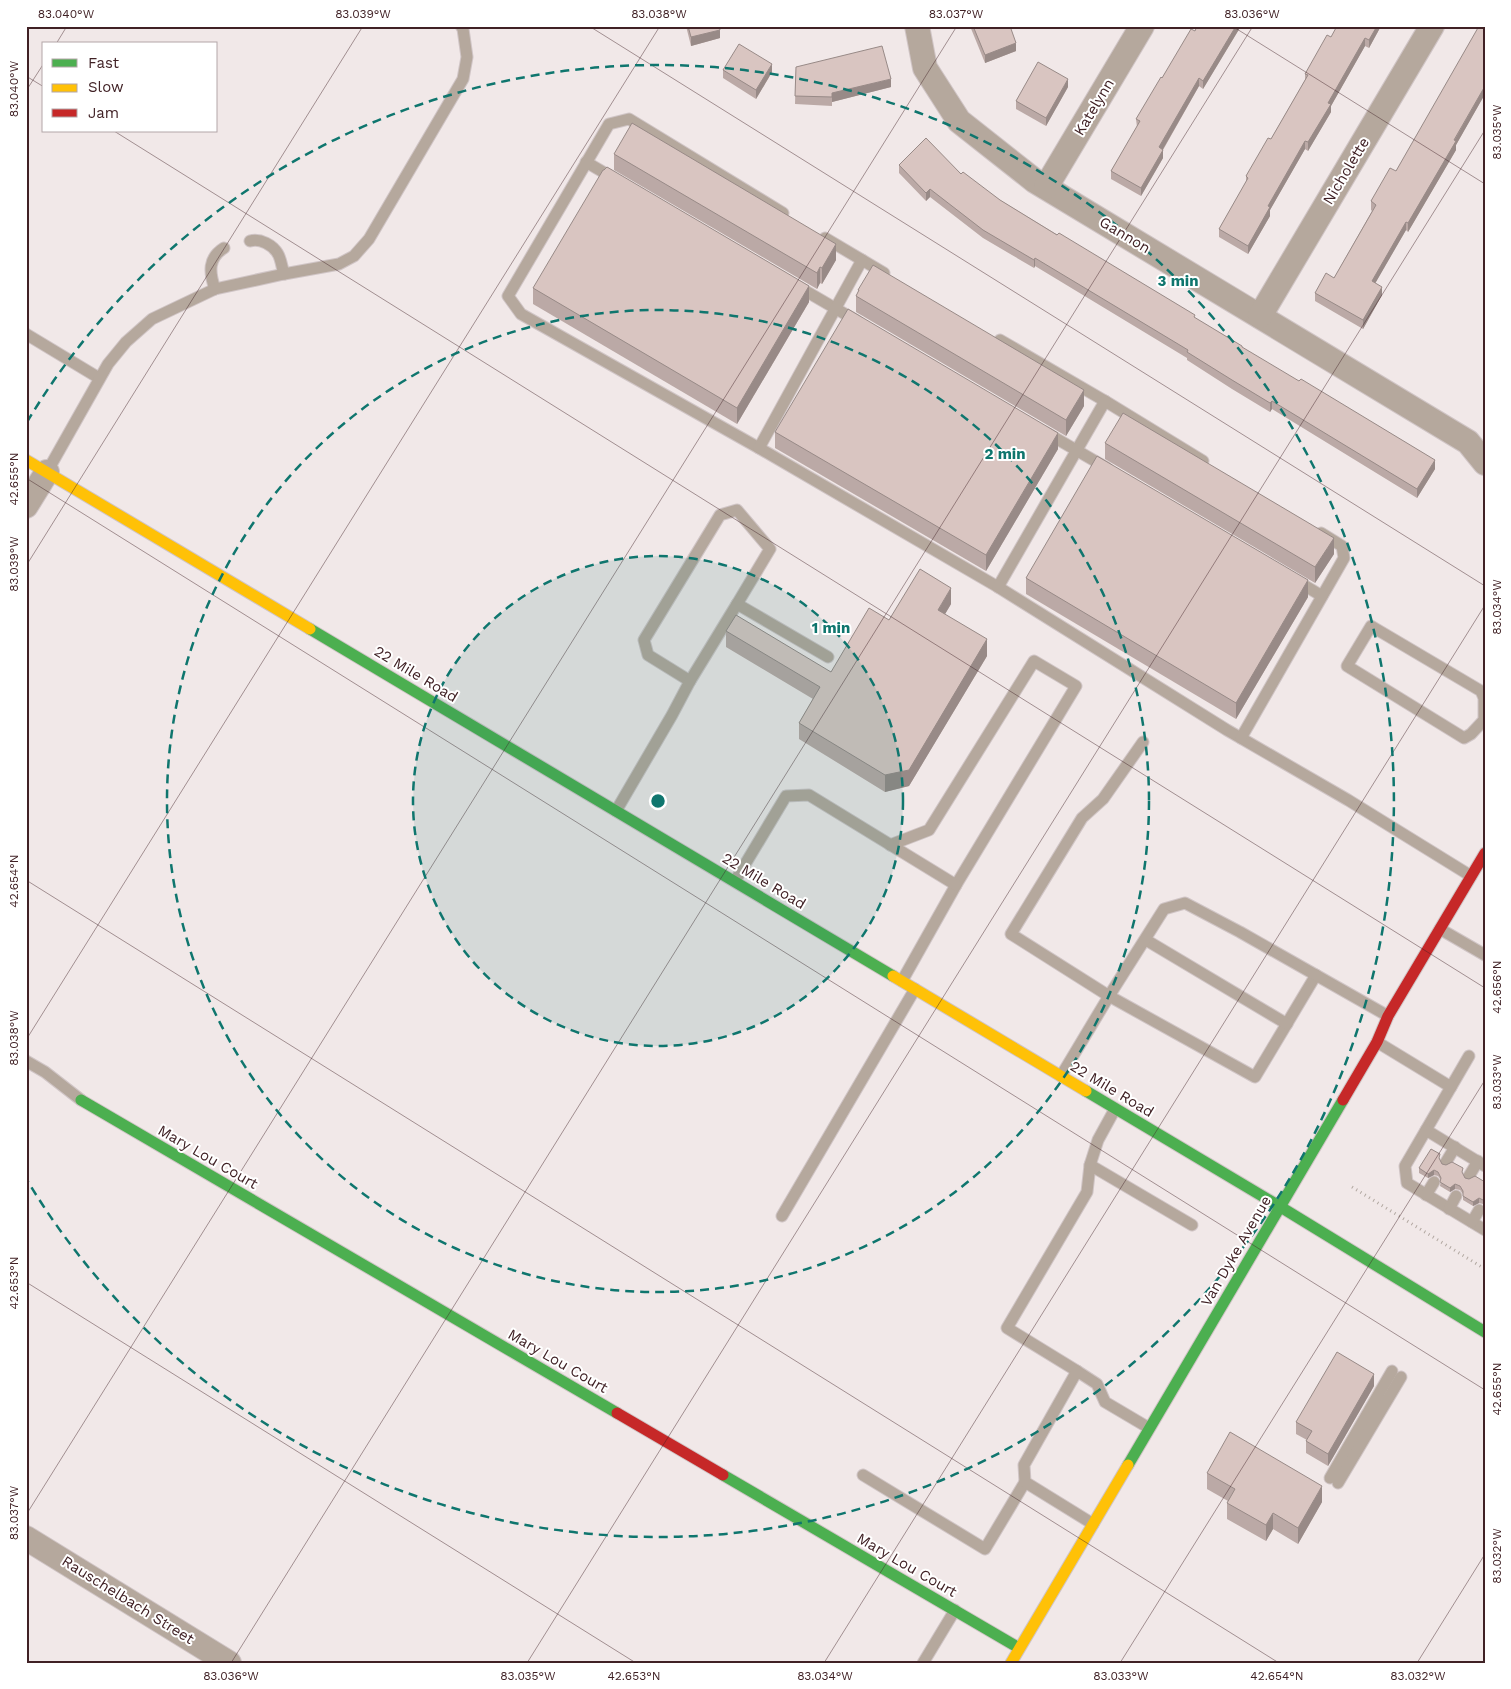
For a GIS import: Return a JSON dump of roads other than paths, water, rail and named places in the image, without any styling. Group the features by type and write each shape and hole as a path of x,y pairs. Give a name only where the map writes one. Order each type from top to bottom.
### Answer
{"street":[{"name":"Gannon","path":"917,26 925,68 959,121 1035,181 1468,442 1485,463"},
{"name":"Katelynn","path":"1046,187 1142,26"},
{"name":"Nicholette","path":"1260,316 1432,26"},
{"name":"22 Mile Road","path":"26,460 915,988 1485,1332"},
{"path":"26,506 47,472"},
{"name":"Van Dyke Avenue","path":"1011,1663 1377,1042 1388,1016 1485,853"},
{"name":"Mary Lou Court","path":"81,1100 1019,1648"},
{"name":"Rauschelbach Street","path":"26,1538 230,1663"}],"lane":[{"path":"47,472 108,364 126,342 152,319 215,289 339,264 354,256 369,239 463,79 467,57 461,26"},
{"path":"795,220 629,120 609,124 508,296 521,314 759,448 998,587 1241,738 1348,800 1471,876"},
{"path":"586,162 621,182"},
{"path":"812,230 895,279"},
{"path":"250,241 257,239 278,253 284,274"},
{"path":"215,289 210,275 212,264 216,253 224,248"},
{"path":"759,448 862,260"},
{"path":"784,278 870,328"},
{"path":"987,333 1105,401 1215,468"},
{"path":"26,334 99,378"},
{"path":"998,587 1105,401"},
{"path":"1033,425 1119,475"},
{"path":"616,811 672,716 690,681 770,550 737,510 720,515 644,640 648,655 690,681"},
{"path":"1241,738 1344,558 1342,546 1308,525"},
{"path":"1288,576 1322,596"},
{"path":"737,604 828,657"},
{"path":"1371,626 1481,691 1484,698 1484,720 1471,734 1464,738 1347,666 1371,626"},
{"path":"890,845 929,830 1034,661 1076,686 956,885 902,981"},
{"path":"1144,742 1103,799 1082,818 1011,934 1109,996 1256,1077 1316,976"},
{"path":"735,881 786,796 809,794 956,885"},
{"path":"1061,1076 1164,909 1185,903 1388,1016"},
{"path":"1440,929 1485,955"},
{"path":"1146,940 1288,1024"},
{"path":"782,1216 915,988"},
{"path":"1377,1042 1451,1087"},
{"path":"1469,1056 1404,1166 1407,1183 1485,1230"},
{"path":"26,1061 45,1072 81,1100"},
{"path":"1115,1108 1098,1140 1090,1165 1087,1192 1008,1328 1097,1384 1106,1402 1149,1428"},
{"path":"1426,1130 1481,1164 1469,1176"},
{"path":"1446,1162 1455,1147"},
{"path":"1090,1165 1192,1225"},
{"path":"1426,1195 1434,1182"},
{"path":"1449,1208 1456,1196"},
{"path":"1472,1222 1479,1210"},
{"path":"863,1475 985,1549 1025,1482 1024,1466 1076,1371"},
{"path":"1334,1480 1396,1374"},
{"path":"1025,1482 1093,1524"},
{"path":"928,1661 955,1610"}]}
